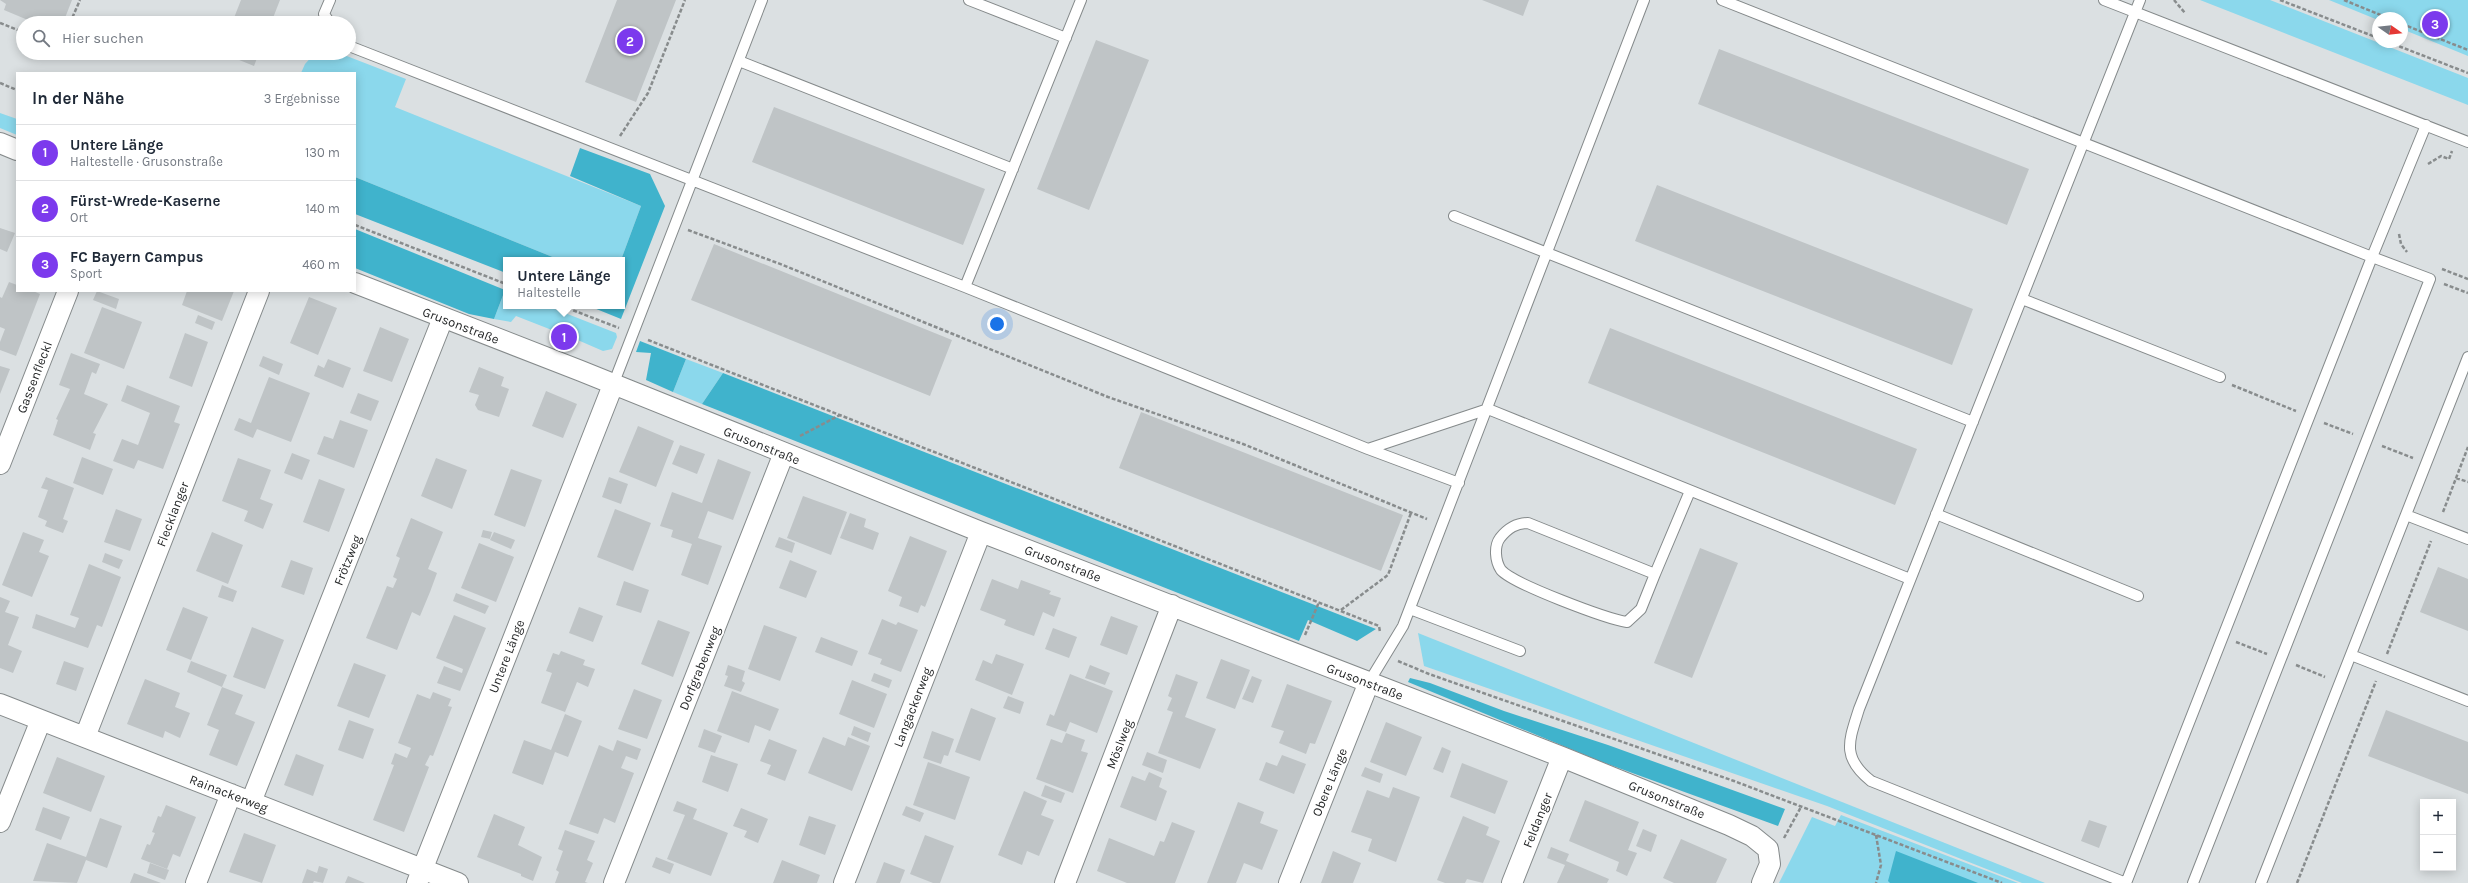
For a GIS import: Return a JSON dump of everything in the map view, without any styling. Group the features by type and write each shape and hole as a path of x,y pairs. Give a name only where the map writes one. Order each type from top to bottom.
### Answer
{"street":[{"path":"0,143 16,150"},
{"name":"Grusonstraße","path":"356,283 981,532 1562,757 1729,825 1752,836 1768,849 1770,864 1762,883"},
{"name":"Gassenfleckl","path":"0,464 68,292"},
{"name":"Flecklanger","path":"85,737 259,292"},
{"name":"Frötzweg","path":"251,802 444,318"},
{"name":"Untere Länge","path":"420,876 613,385"},
{"name":"Dorfgrabenweg","path":"614,883 784,453"},
{"name":"Langackerweg","path":"844,883 981,532"},
{"name":"Möslweg","path":"1065,883 1172,605"},
{"name":"Obere Länge","path":"1289,883 1369,682"},
{"name":"Rainackerweg","path":"0,704 251,802 420,876 458,883"},
{"path":"0,822 41,720"},
{"name":"Feldanger","path":"1512,883 1562,757"},
{"path":"196,883 231,794"}],"lane":[{"path":"325,16 324,14 330,0"},
{"path":"613,385 762,0"},
{"path":"969,0 1066,38"},
{"path":"965,287 1081,0"},
{"path":"1369,682 1403,626 1410,609 1644,0"},
{"path":"1722,0 2084,141 2430,279 2193,883"},
{"path":"2104,0 2468,142"},
{"path":"2140,0 1910,579 1850,737 1850,753 1856,769 1870,781 2126,883 2372,257 2426,125"},
{"path":"356,49 693,179 1368,449 1459,482"},
{"path":"739,61 1013,169"},
{"path":"1454,216 1973,422"},
{"path":"2022,299 2220,377"},
{"path":"2261,883 2468,357"},
{"path":"1368,449 1488,409 1910,579"},
{"path":"1655,574 1528,523 1520,523 1508,530 1497,542 1496,551 1501,569 1523,584 1628,622 1641,609 1690,491"},
{"path":"1936,514 2138,596"},
{"path":"2406,515 2468,539"},
{"path":"1410,609 1520,651"},
{"path":"2351,654 2468,701"}],"path":[{"path":"73,16 80,0"},
{"path":"612,148 648,93 685,0"},
{"path":"2280,0 2372,36"},
{"path":"2344,0 2373,12"},
{"path":"0,23 16,29"},
{"path":"2408,26 2468,50"},
{"path":"2403,48 2468,73"},
{"path":"0,83 16,90"},
{"path":"2424,168 2432,160 2441,156 2449,159 2457,138"},
{"path":"356,225 503,283"},
{"path":"675,225 790,268 1108,397 1243,444 1443,526"},
{"path":"2400,228 2401,244 2412,256"},
{"path":"2438,267 2468,279"},
{"path":"2430,279 2468,293"},
{"path":"570,309 1379,626 1385,656 1428,674 1734,781 2002,883"},
{"path":"784,453 790,441 840,415"},
{"path":"2456,478 2468,482"},
{"path":"1341,611 1388,575 1411,513"},
{"path":"1298,654 1318,602"},
{"path":"1876,834 1881,865 1876,883"}],"shaded area":[{"path":"2200,0 2270,0 2372,40 2372,48 2392,48 2468,78 2468,105"},
{"path":"2329,0 2468,0 2468,56 2408,31 2408,12 2372,12 2372,18"},
{"path":"309,60 356,60 406,79 395,107 641,206 622,257 553,257 356,177 356,72 301,72"},
{"path":"0,113 16,119 16,135 0,128"},
{"path":"580,148 650,174 665,206 625,309 625,257 622,257 641,206 570,176"},
{"path":"356,177 553,257 503,257 503,272 356,214"},
{"path":"356,229 503,289 503,295 494,319 469,314 356,268"},
{"path":"503,295 503,309 555,309 616,333 617,337 612,349 603,351 573,338 574,334 559,328 557,332 516,316 511,322 494,319"},
{"path":"596,309 625,309 621,319"},
{"path":"640,341 686,359 673,392 646,380 651,353 636,352"},
{"path":"686,359 723,373 702,404 673,392"},
{"path":"723,373 1376,629 1357,641 1308,620 1299,641 702,404"},
{"path":"1418,633 2045,883 2022,883 1827,806 1424,666"},
{"path":"1410,678 1430,683 1504,711 1608,745 1785,809 1778,826 1602,762 1408,682"},
{"path":"1841,815 2018,883 1779,883 1812,817 1835,826"},
{"path":"1896,851 1978,883 1890,883 1888,881"}],"building":[{"path":"0,0 72,0 66,16 18,16 4,10 6,4"},
{"path":"241,0 280,0 274,16 235,16"},
{"path":"617,0 676,0 636,102 585,82"},
{"path":"1482,0 1529,0 1523,16"},
{"path":"1096,40 1149,60 1089,210 1037,189"},
{"path":"1719,49 2029,169 2007,225 1698,104"},
{"path":"239,60 256,60 254,66"},
{"path":"774,107 985,189 963,245 752,162"},
{"path":"1657,185 1973,309 1952,365 1635,241"},
{"path":"0,228 15,233 7,252 0,249"},
{"path":"714,244 952,340 930,396 691,300"},
{"path":"9,282 16,285 16,292 35,292 40,294 16,356 0,350 0,342 5,329 0,327 0,297 2,298"},
{"path":"97,292 119,299 116,309 93,300"},
{"path":"187,292 234,292 222,321 182,305"},
{"path":"309,297 337,308 318,355 290,343"},
{"path":"102,307 142,322 124,369 84,353"},
{"path":"198,315 215,322 212,330 195,323"},
{"path":"380,327 409,339 392,382 363,371"},
{"path":"1610,328 1917,449 1895,505 1588,383"},
{"path":"185,333 208,342 192,387 169,378"},
{"path":"71,353 100,364 96,374 92,372 84,394 108,404 93,433 96,434 90,450 53,435 58,420 56,419 70,389 59,385"},
{"path":"263,356 283,364 279,375 259,366"},
{"path":"328,359 351,368 343,388 314,376 318,365 324,368"},
{"path":"0,366 10,369 0,394"},
{"path":"479,367 504,377 501,386 509,389 499,417 478,410 475,405 479,395 469,392"},
{"path":"269,377 310,393 291,442 257,429 253,438 234,430 239,418 251,423"},
{"path":"127,385 180,406 174,422 180,424 163,469 138,460 134,469 113,461 122,439 138,445 150,413 121,401"},
{"path":"546,391 577,404 563,438 532,426"},
{"path":"358,393 379,401 371,421 350,413"},
{"path":"1141,412 1403,515 1381,571 1119,468"},
{"path":"340,420 368,430 354,468 317,454 324,436 333,439"},
{"path":"638,426 674,441 656,487 619,472"},
{"path":"680,445 705,454 697,474 672,464"},
{"path":"292,453 310,460 302,480 284,473"},
{"path":"82,457 113,469 103,495 73,483"},
{"path":"238,458 271,470 260,499 273,504 263,529 244,521 248,511 222,501"},
{"path":"436,458 467,470 452,509 421,496"},
{"path":"718,459 751,472 733,520 708,511 698,538 722,546 708,585 681,575 692,544 671,537 673,530 660,526 672,492 702,503"},
{"path":"511,469 542,480 525,527 494,515"},
{"path":"46,477 74,488 63,519 68,521 63,533 45,526 47,521 38,517 48,490 41,488"},
{"path":"609,477 628,484 621,504 602,497"},
{"path":"319,479 345,489 329,532 303,522"},
{"path":"803,496 847,512 831,555 787,538"},
{"path":"116,509 142,519 130,551 104,542"},
{"path":"615,509 651,523 633,571 597,557"},
{"path":"850,513 866,519 864,527 879,533 873,550 840,538"},
{"path":"411,518 443,532 428,569 437,573 430,592 420,616 412,612 397,650 366,638 387,586 393,588 397,579 393,577 400,558 396,556"},
{"path":"483,530 492,532 490,539 481,537"},
{"path":"23,532 44,540 39,552 49,556 32,597 2,585"},
{"path":"212,532 243,545 228,584 196,571"},
{"path":"494,532 515,540 511,549 490,540"},
{"path":"910,536 947,551 925,607 921,605 918,613 899,606 902,597 888,591"},
{"path":"779,537 795,543 792,553 775,547"},
{"path":"479,543 514,557 496,602 461,588"},
{"path":"1700,548 1738,563 1692,678 1654,663"},
{"path":"105,553 123,560 119,569 102,562"},
{"path":"291,560 313,568 304,595 281,587"},
{"path":"790,560 817,571 806,598 779,588"},
{"path":"89,564 121,577 102,627 97,625 88,648 32,628 36,614 75,628 79,618 70,615"},
{"path":"2438,567 2468,579 2468,631 2420,612"},
{"path":"992,579 1018,589 1021,580 1051,591 1049,594 1061,598 1054,617 1043,612 1034,636 1004,625 1006,620 980,610"},
{"path":"624,581 649,590 641,613 616,605"},
{"path":"222,585 237,591 233,602 218,597"},
{"path":"456,593 489,606 485,614 453,601"},
{"path":"0,597 10,601 5,612 19,617 8,645 22,651 13,673 0,668"},
{"path":"183,607 208,617 191,660 166,650"},
{"path":"579,607 603,616 593,642 569,633"},
{"path":"454,615 486,628 460,691 437,683 444,666 462,673 463,669 436,658"},
{"path":"1111,616 1138,626 1127,655 1100,645"},
{"path":"882,619 896,625 898,622 918,630 901,672 880,664 882,659 868,654"},
{"path":"658,620 690,632 673,677 641,664"},
{"path":"764,625 797,637 780,681 748,669"},
{"path":"252,627 284,640 265,689 233,677"},
{"path":"1053,628 1077,637 1069,658 1045,649"},
{"path":"821,637 858,651 852,666 815,652"},
{"path":"561,651 585,660 583,665 595,669 588,687 577,682 565,712 541,703 552,673 546,671 553,653 559,655"},
{"path":"996,654 1024,664 1012,695 975,680 983,660 992,664"},
{"path":"1221,659 1250,670 1235,709 1206,698"},
{"path":"64,661 84,668 76,691 56,684"},
{"path":"191,661 227,675 222,687 187,672"},
{"path":"354,663 386,675 369,718 337,706"},
{"path":"728,665 745,671 742,681 745,683 741,692 724,686 728,676 725,675"},
{"path":"1090,665 1110,673 1105,685 1085,678"},
{"path":"874,673 892,680 889,688 871,681"},
{"path":"1070,674 1113,691 1097,733 1070,722 1066,732 1046,725 1050,714 1054,716"},
{"path":"1176,674 1198,682 1185,717 1216,729 1200,769 1158,753 1173,712 1167,710 1172,698 1168,696"},
{"path":"1252,676 1262,680 1253,703 1242,699"},
{"path":"145,679 180,693 175,707 190,713 180,738 165,731 163,738 127,724"},
{"path":"852,680 887,694 874,728 839,714"},
{"path":"1287,684 1332,701 1315,744 1310,743 1306,754 1279,743 1284,731 1271,727"},
{"path":"222,687 243,695 235,714 255,722 237,766 209,755 219,730 207,725"},
{"path":"634,689 662,700 647,739 618,729"},
{"path":"732,691 779,709 770,731 755,725 749,743 717,731"},
{"path":"433,692 451,699 448,706 452,707 433,756 430,755 425,765 429,767 404,832 373,820 394,765 391,764 395,753 407,758 411,748 398,743 417,694 430,699"},
{"path":"1008,696 1024,702 1020,714 1003,708"},
{"path":"971,708 996,718 980,761 955,752"},
{"path":"2386,710 2468,742 2468,794 2368,756"},
{"path":"565,714 582,721 568,757 555,752 543,785 512,773 524,740 551,750"},
{"path":"349,720 374,729 363,759 338,750"},
{"path":"1386,722 1422,737 1406,776 1370,762"},
{"path":"854,726 871,733 868,742 851,735"},
{"path":"704,729 722,736 715,753 698,747"},
{"path":"932,731 954,739 948,756 944,755 941,764 923,758"},
{"path":"1066,733 1085,740 1081,751 1088,753 1073,793 1036,779 1051,739 1062,743"},
{"path":"823,737 845,746 848,737 870,746 852,791 808,773"},
{"path":"769,739 797,750 785,781 767,774 771,765 760,761"},
{"path":"617,740 641,749 637,760 626,756 621,768 634,773 615,823 604,818 598,834 569,824 599,745 613,751"},
{"path":"1442,747 1451,751 1443,773 1433,769"},
{"path":"1147,752 1167,760 1163,773 1142,765"},
{"path":"296,754 324,765 313,796 284,785"},
{"path":"711,755 738,764 728,792 702,782"},
{"path":"1282,755 1306,764 1294,794 1259,780 1266,762 1277,766"},
{"path":"57,757 105,776 91,812 43,793"},
{"path":"928,762 970,777 955,820 913,805"},
{"path":"1462,763 1508,781 1495,814 1450,797"},
{"path":"1365,767 1383,774 1380,783 1361,776"},
{"path":"1149,772 1162,778 1159,787 1167,791 1156,821 1120,807 1132,776 1145,781"},
{"path":"1045,785 1065,793 1061,803 1041,796"},
{"path":"1393,787 1420,797 1396,862 1368,851 1372,839 1351,832 1367,790 1389,798"},
{"path":"1024,791 1047,801 1041,815 1054,820 1039,856 1027,851 1022,865 998,855"},
{"path":"1585,800 1639,822 1628,850 1637,853 1627,876 1616,871 1619,862 1569,841"},
{"path":"677,801 697,809 693,819 728,833 711,876 667,859 685,815 673,811"},
{"path":"1238,802 1264,812 1260,823 1278,830 1262,870 1244,863 1236,883 1207,883"},
{"path":"166,805 196,817 180,857 173,854 167,869 141,859 147,844 150,845 155,833 152,832 158,816 161,817"},
{"path":"906,806 924,813 920,822 902,815"},
{"path":"43,807 70,817 61,840 35,830"},
{"path":"741,808 768,819 758,843 744,837 747,831 733,826"},
{"path":"494,814 525,827 518,845 542,857 533,881 521,876 521,874 477,857"},
{"path":"809,816 836,825 825,855 799,845"},
{"path":"1463,816 1489,827 1486,835 1500,841 1483,883 1467,879 1465,883 1445,883 1437,880"},
{"path":"100,818 122,826 107,868 86,860 77,883 33,881 47,843 86,857"},
{"path":"2089,820 2107,826 2099,848 2081,841"},
{"path":"1172,822 1195,831 1175,883 1127,883 1097,871 1109,838 1154,856 1160,841 1164,842"},
{"path":"1643,829 1657,835 1651,852 1636,846"},
{"path":"565,830 595,841 587,860 593,863 585,882 588,883 555,883 559,872 556,870 563,851 558,849"},
{"path":"244,833 276,845 262,883 229,872"},
{"path":"925,835 954,846 940,883 933,883 910,874"},
{"path":"1681,839 1727,859 1716,883 1674,883 1663,878"},
{"path":"1551,847 1569,854 1566,861 1609,879 1607,883 1557,883 1565,865 1547,858"},
{"path":"1333,851 1361,863 1353,883 1321,883"},
{"path":"656,857 674,864 670,874 652,867"},
{"path":"782,860 820,875 817,883 773,883"},
{"path":"884,862 905,870 900,883 876,883"},
{"path":"150,863 169,870 165,880 147,873"},
{"path":"319,866 328,869 323,883 314,881 313,883 302,883 307,869 317,873"},
{"path":"134,873 161,883 130,883"},
{"path":"348,876 365,883 345,883"}],"place":[{"name":"FC Bayern Campus","path":"2435,24"},
{"name":"Fürst-Wrede-Kaserne","path":"630,41"},
{"name":"Untere Länge","path":"564,337"}]}
